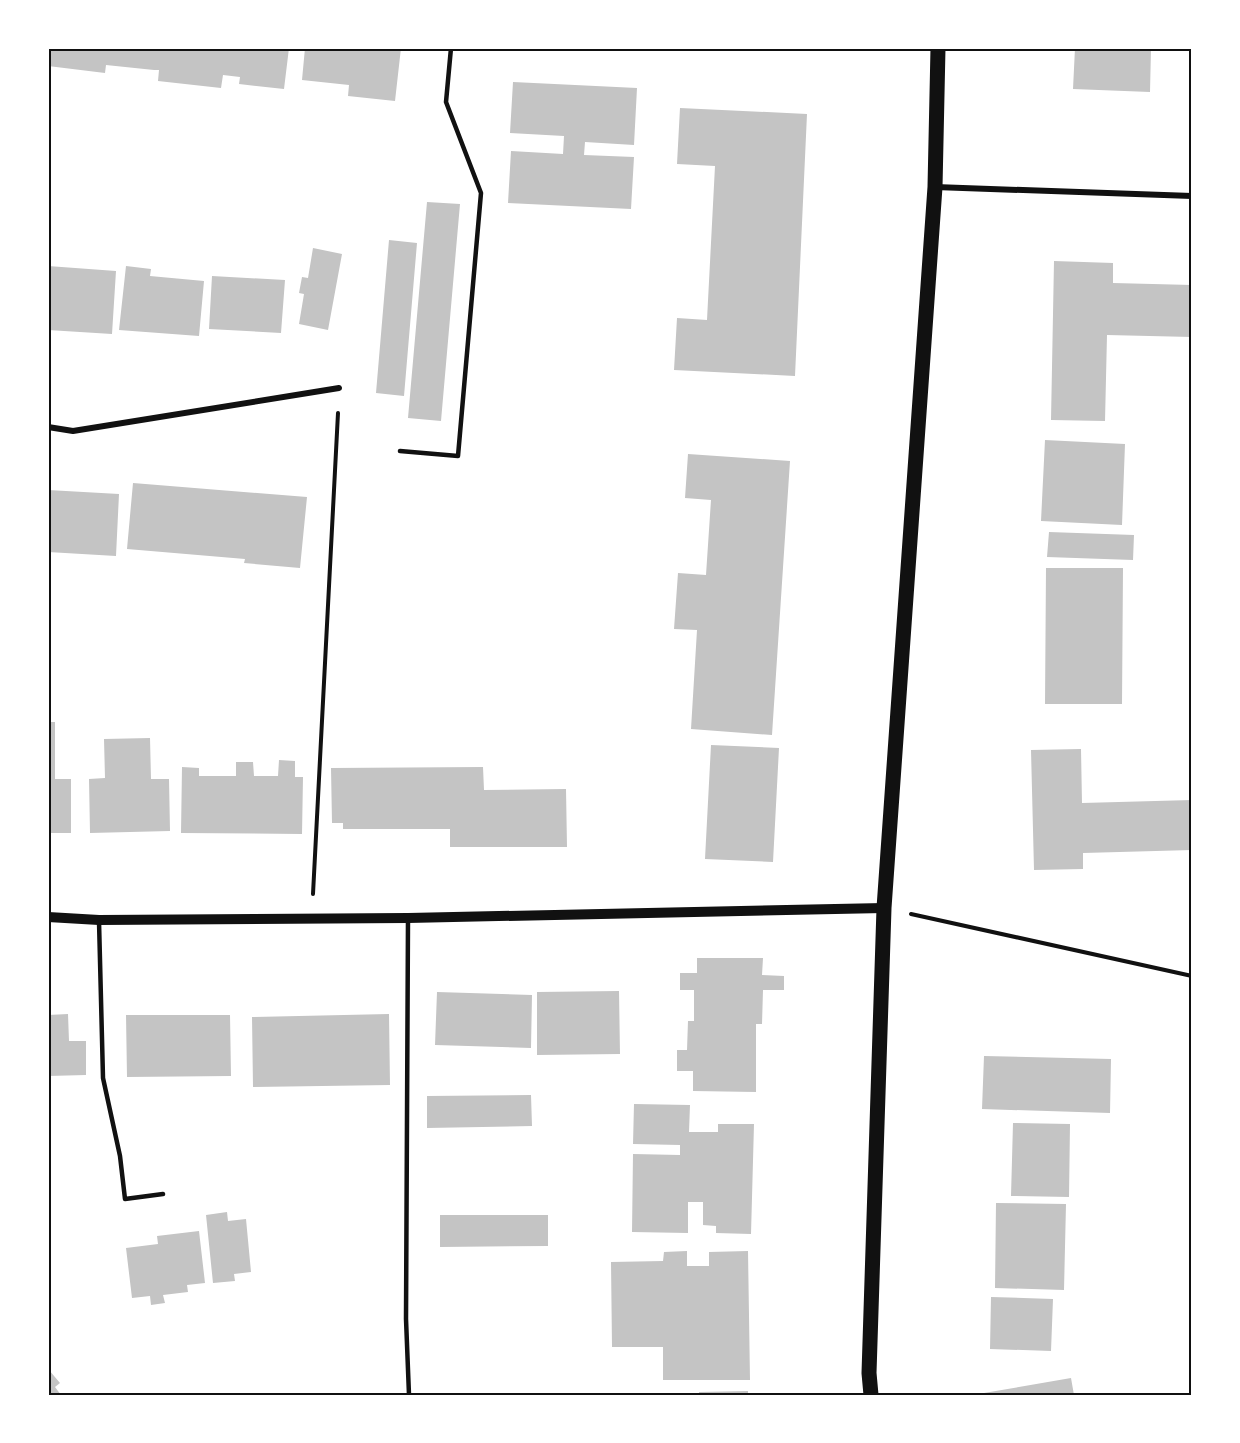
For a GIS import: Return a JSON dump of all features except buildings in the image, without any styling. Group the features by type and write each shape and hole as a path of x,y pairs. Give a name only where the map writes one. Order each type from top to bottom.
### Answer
{"main road":[{"path":"871,1395 869,1361 884,908 935,186 938,48"}],"street":[{"path":"935,186 1192,196"},
{"path":"48,427 73,431 339,388"},
{"path":"48,917 99,921 408,918 884,908"}],"lane":[{"path":"400,451 458,456 481,193 446,102 451,48"},
{"path":"408,918 406,1328 409,1395"},
{"path":"99,921 103,1078 120,1156 124,1198 164,1194"}],"path":[{"path":"311,919 339,388"},
{"path":"884,908 1192,976"}]}
